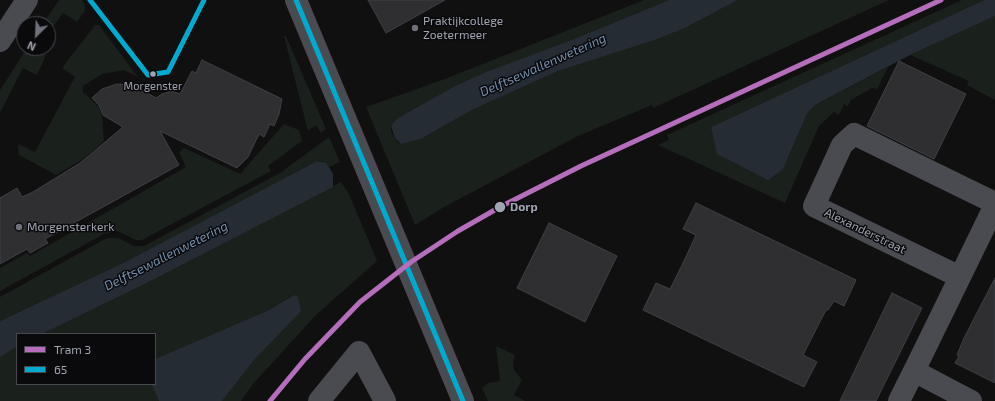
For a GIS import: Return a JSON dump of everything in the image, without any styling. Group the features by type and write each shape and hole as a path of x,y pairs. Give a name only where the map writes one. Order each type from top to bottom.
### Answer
{"street":[{"path":"0,42 27,0"},
{"path":"296,0 464,401"},
{"name":"Alexanderstraat","path":"960,277 814,206 842,145 854,134 995,204"},
{"path":"899,401 995,204"},
{"path":"319,401 359,352 385,401"},
{"path":"914,371 971,401"}],"shaded area":[{"path":"59,0 82,0 84,3 85,11 77,22 63,13 56,23 56,16 48,16"},
{"path":"644,0 669,0 574,39 488,71 453,87 396,119 391,126 391,131 397,142 401,144 421,139 472,110 558,71 655,40 683,29 738,0 889,0 653,108 652,105 578,136 444,207 415,225 366,107 445,79"},
{"path":"962,0 984,0 711,127 783,169 807,114 815,105 888,67 877,89 872,88 851,100 848,106 844,104 839,115 834,112 819,126 785,203 658,145 669,140 667,135"},
{"path":"995,16 995,100 967,85 969,81 910,55"},
{"path":"95,25 99,25 138,77 124,70 102,74 83,86 83,92 99,107 102,116 104,141 83,159 56,175 19,155 18,144 35,152 75,77 62,68"},
{"path":"284,36 286,36 326,129 321,133 316,125 308,131"},
{"path":"22,56 46,56 37,75 23,68 0,113 0,90"},
{"path":"284,124 299,130 302,141 268,166 271,171 142,240 136,240 117,231 104,234 0,291 0,268 27,253 30,256 186,167 179,152 184,148 240,174"},
{"path":"329,137 340,162 329,167 323,162 317,161 125,262 0,321 0,297 107,238 118,238 134,246 144,246 280,173"},
{"path":"341,182 349,194 377,261 316,315 253,384 241,401 222,401 255,359 293,295 269,310 156,359 156,333 44,333 143,285"},
{"path":"496,346 515,355 513,362 514,370 522,380 514,395 525,401 488,401 482,388 488,383 500,381"},
{"path":"16,348 16,385 151,385 159,401 0,401 0,357"}],"water":[{"name":"Delftsewallenwetering","path":"669,0 738,0 683,29 655,40 558,71 472,110 421,139 401,144 395,138 391,126 396,119 453,87 488,71 574,39"},
{"path":"984,0 995,0 995,16 910,55 815,105 807,114 783,169 768,180 717,154 711,127"},
{"name":"Delftsewallenwetering","path":"317,161 326,163 333,174 333,187 143,285 44,333 16,333 16,348 0,357 0,321 125,262"},
{"path":"294,295 298,297 301,311 255,359 222,401 159,401 151,385 156,385 156,359 269,310"}],"building":[{"path":"368,0 445,0 386,33"},
{"path":"202,60 282,99 279,114 274,126 270,124 264,137 259,134 248,157 237,168 160,131 179,165 45,239 48,243 30,253 27,249 0,264 0,198 17,188 22,197 33,192 80,163 123,127 103,115 99,105 92,98 102,89 117,84 133,85 156,98 162,94 172,91 180,94 192,71 196,73"},
{"path":"899,61 966,94 934,159 867,126"},
{"path":"696,203 856,280 844,306 834,301 828,310 826,310 803,355 817,362 804,387 643,310 656,283 670,289 684,261 696,235 683,229"},
{"path":"549,223 617,256 585,322 517,288"},
{"path":"995,278 995,383 955,363 959,356 957,355 964,338"},
{"path":"892,293 922,308 876,401 840,401"}],"tram line":[{"name":"3","path":"270,401 305,359 360,302 411,262 458,231 500,207 581,166 941,0"}],"transit line":[{"name":"65","path":"90,0 148,75 168,72 204,0"},
{"name":"65","path":"296,0 463,401"}],"place":[{"name":"Praktijkcollege Zoetermeer","path":"415,28"},
{"name":"Morgenster","path":"153,74"},
{"name":"Dorp","path":"500,207"},
{"name":"Morgensterkerk","path":"19,227"}]}
